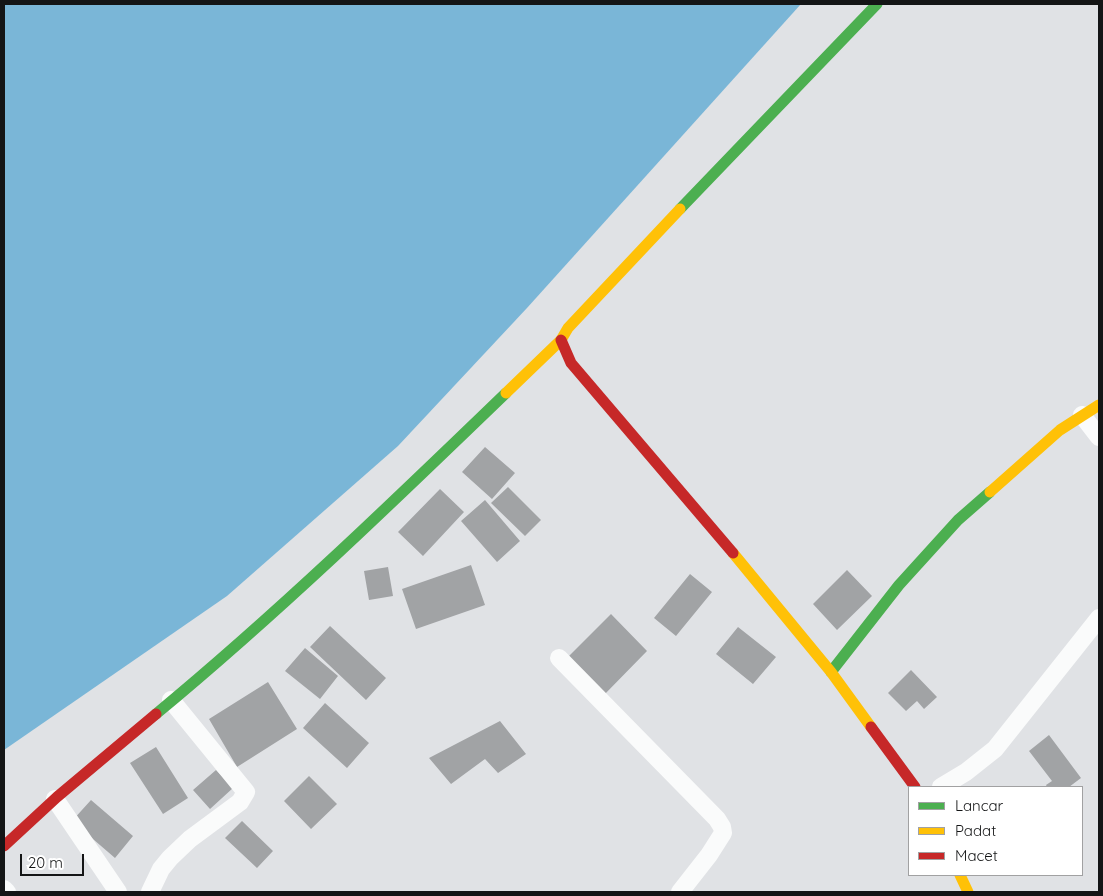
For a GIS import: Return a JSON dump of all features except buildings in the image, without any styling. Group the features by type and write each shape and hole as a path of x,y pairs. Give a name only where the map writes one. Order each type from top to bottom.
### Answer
{"street":[{"path":"4,846 55,799 222,658 342,549 562,340 568,328 672,217 877,4"},
{"path":"562,340 571,362 831,672 914,786"},
{"path":"831,672 899,585 958,520 1060,430 1099,405"},
{"path":"1082,415 1099,437"},
{"path":"943,786 966,772 995,750 1099,618"},
{"path":"559,658 717,819 722,827 723,834 680,892"},
{"path":"150,892 161,869 170,858 190,839 240,802 246,792 171,700"},
{"path":"55,799 118,892"},
{"path":"960,876 968,892"},
{"path":"4,889 7,892"}],"water":[{"path":"4,4 801,4 527,308 398,446 227,596 4,750"}],"traffic: fast":[{"path":"680,209 877,4"},
{"path":"156,714 290,597 506,393"},
{"path":"831,672 899,585 958,520 990,492"}],"traffic: slow":[{"path":"506,393 561,340 568,328 680,209"},
{"path":"990,492 1060,430 1099,405"},
{"path":"733,553 831,672 871,727"},
{"path":"960,876 968,892"}],"traffic: jam":[{"path":"561,340 571,363 733,553"},
{"path":"4,846 57,797 156,714"},
{"path":"871,727 914,786"}]}
